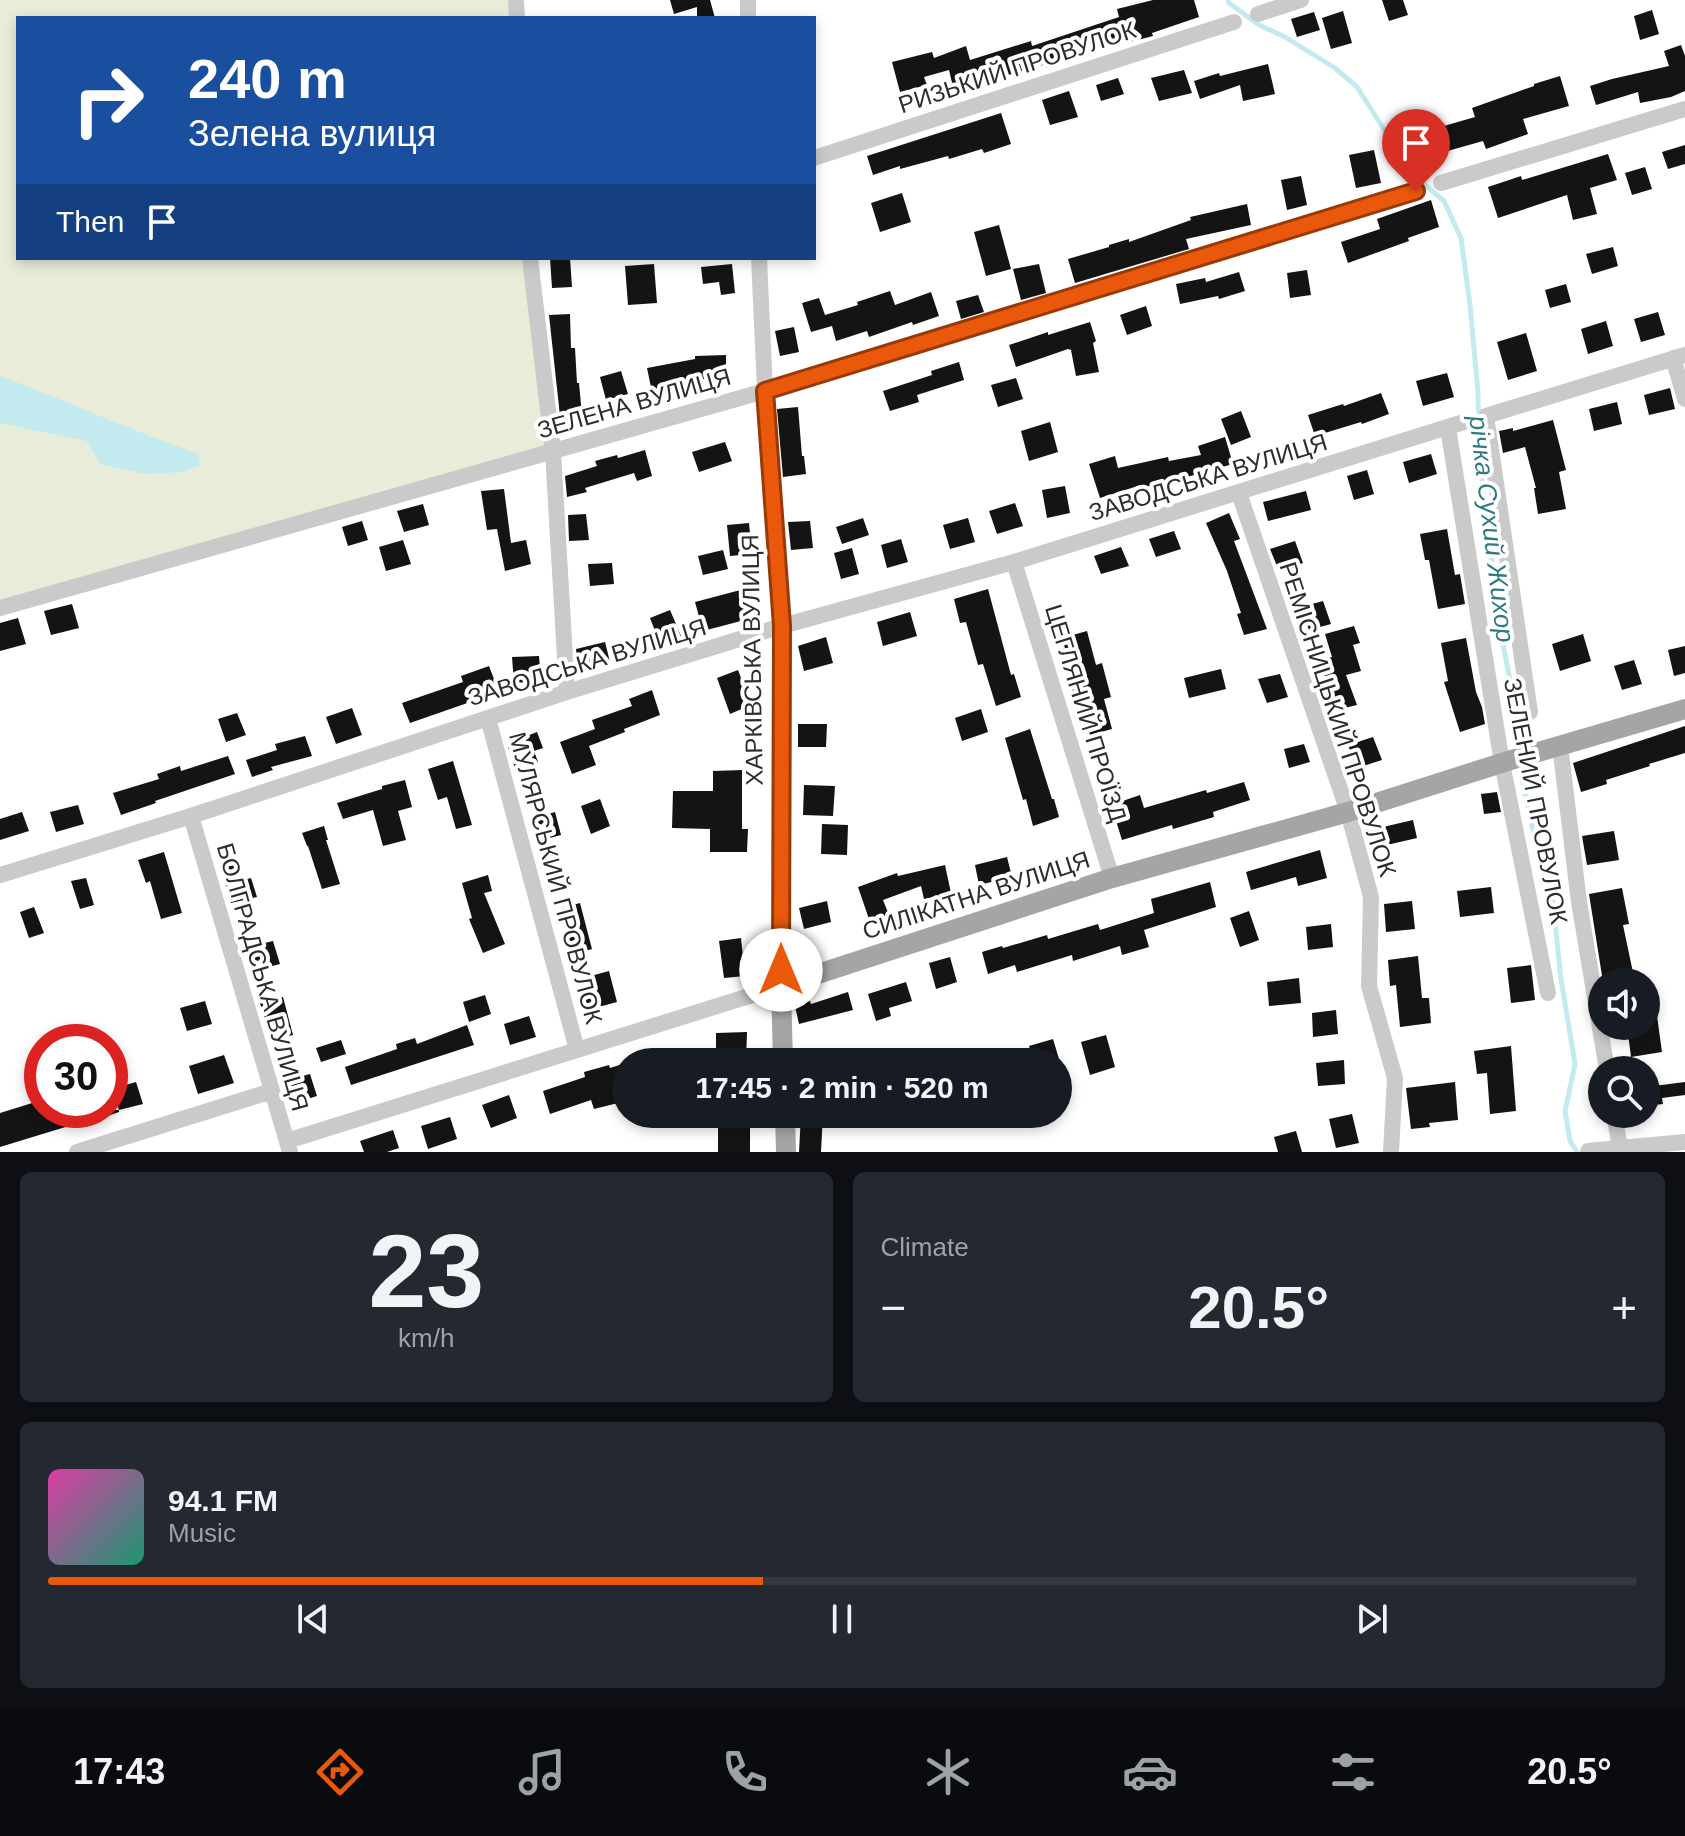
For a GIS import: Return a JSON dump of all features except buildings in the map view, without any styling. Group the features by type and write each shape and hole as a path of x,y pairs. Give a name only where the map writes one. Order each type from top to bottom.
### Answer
{"main road":[{"name":"СИЛІКАТНА ВУЛИЦЯ","path":"781,986 1112,878 1348,812 1685,709"},
{"name":"ХАРКІВСЬКА ВУЛИЦЯ","path":"781,986 783,1048"},
{"path":"785,1128 786,1152"}],"street":[{"path":"1258,14 1301,0"},
{"name":"РИЗЬКИЙ ПРОВУЛОК","path":"816,157 1234,22"},
{"path":"1441,183 1685,109"},
{"name":"ЗЕЛЕНА ВУЛИЦЯ","path":"0,608 765,391 1416,191"},
{"path":"530,260 553,452 567,692"},
{"name":"ХАРКІВСЬКА ВУЛИЦЯ","path":"759,260 782,626 781,986"},
{"path":"1530,712 1486,416 1679,357 1685,399"},
{"name":"ЗАВОДСЬКА ВУЛИЦЯ","path":"0,875 191,816 567,692 782,626 1014,562 1467,421"},
{"name":"ЗЕЛЕНИЙ ПРОВУЛОК","path":"1448,428 1548,993"},
{"name":"РЕМІСНИЦЬКИЙ ПРОВУЛОК","path":"1239,493 1348,812 1371,897 1369,986 1395,1078 1391,1152"},
{"name":"ЦЕГЛЯНИЙ ПРОЇЗД","path":"1014,562 1112,878"},
{"name":"МУЛЯРСЬКИЙ ПРОВУЛОК","path":"488,718 577,1050"},
{"name":"ЗЕЛЕНИЙ ПРОВУЛОК","path":"1560,745 1579,902 1605,1056"},
{"name":"БОЛГРАДСЬКА ВУЛИЦЯ","path":"191,816 288,1147"},
{"name":"СИЛІКАТНА ВУЛИЦЯ","path":"288,1147 577,1050 781,986"},
{"path":"77,1152 272,1091"},
{"path":"1616,1128 1620,1148"},
{"path":"1588,1151 1685,1142"}],"green space":[{"path":"0,0 516,0 517,16 16,16 16,260 530,260 553,452 0,608"}],"water":[{"path":"0,376 198,454 200,465 182,472 145,474 100,464 87,441 0,423"}],"waterway":[{"name":"річка Сухий Жихор","path":"1228,0 1259,25 1335,68 1357,87 1413,175 1444,201 1461,238 1478,393 1479,450 1487,530 1504,650 1518,720 1520,750"},
{"name":"річка Сухий Жихор","path":"1521,760 1522,779 1539,859 1552,895 1561,979 1575,1064 1565,1111 1570,1141 1577,1152"}],"route":[{"path":"781,970 782,626 765,391 1416,191"}]}
